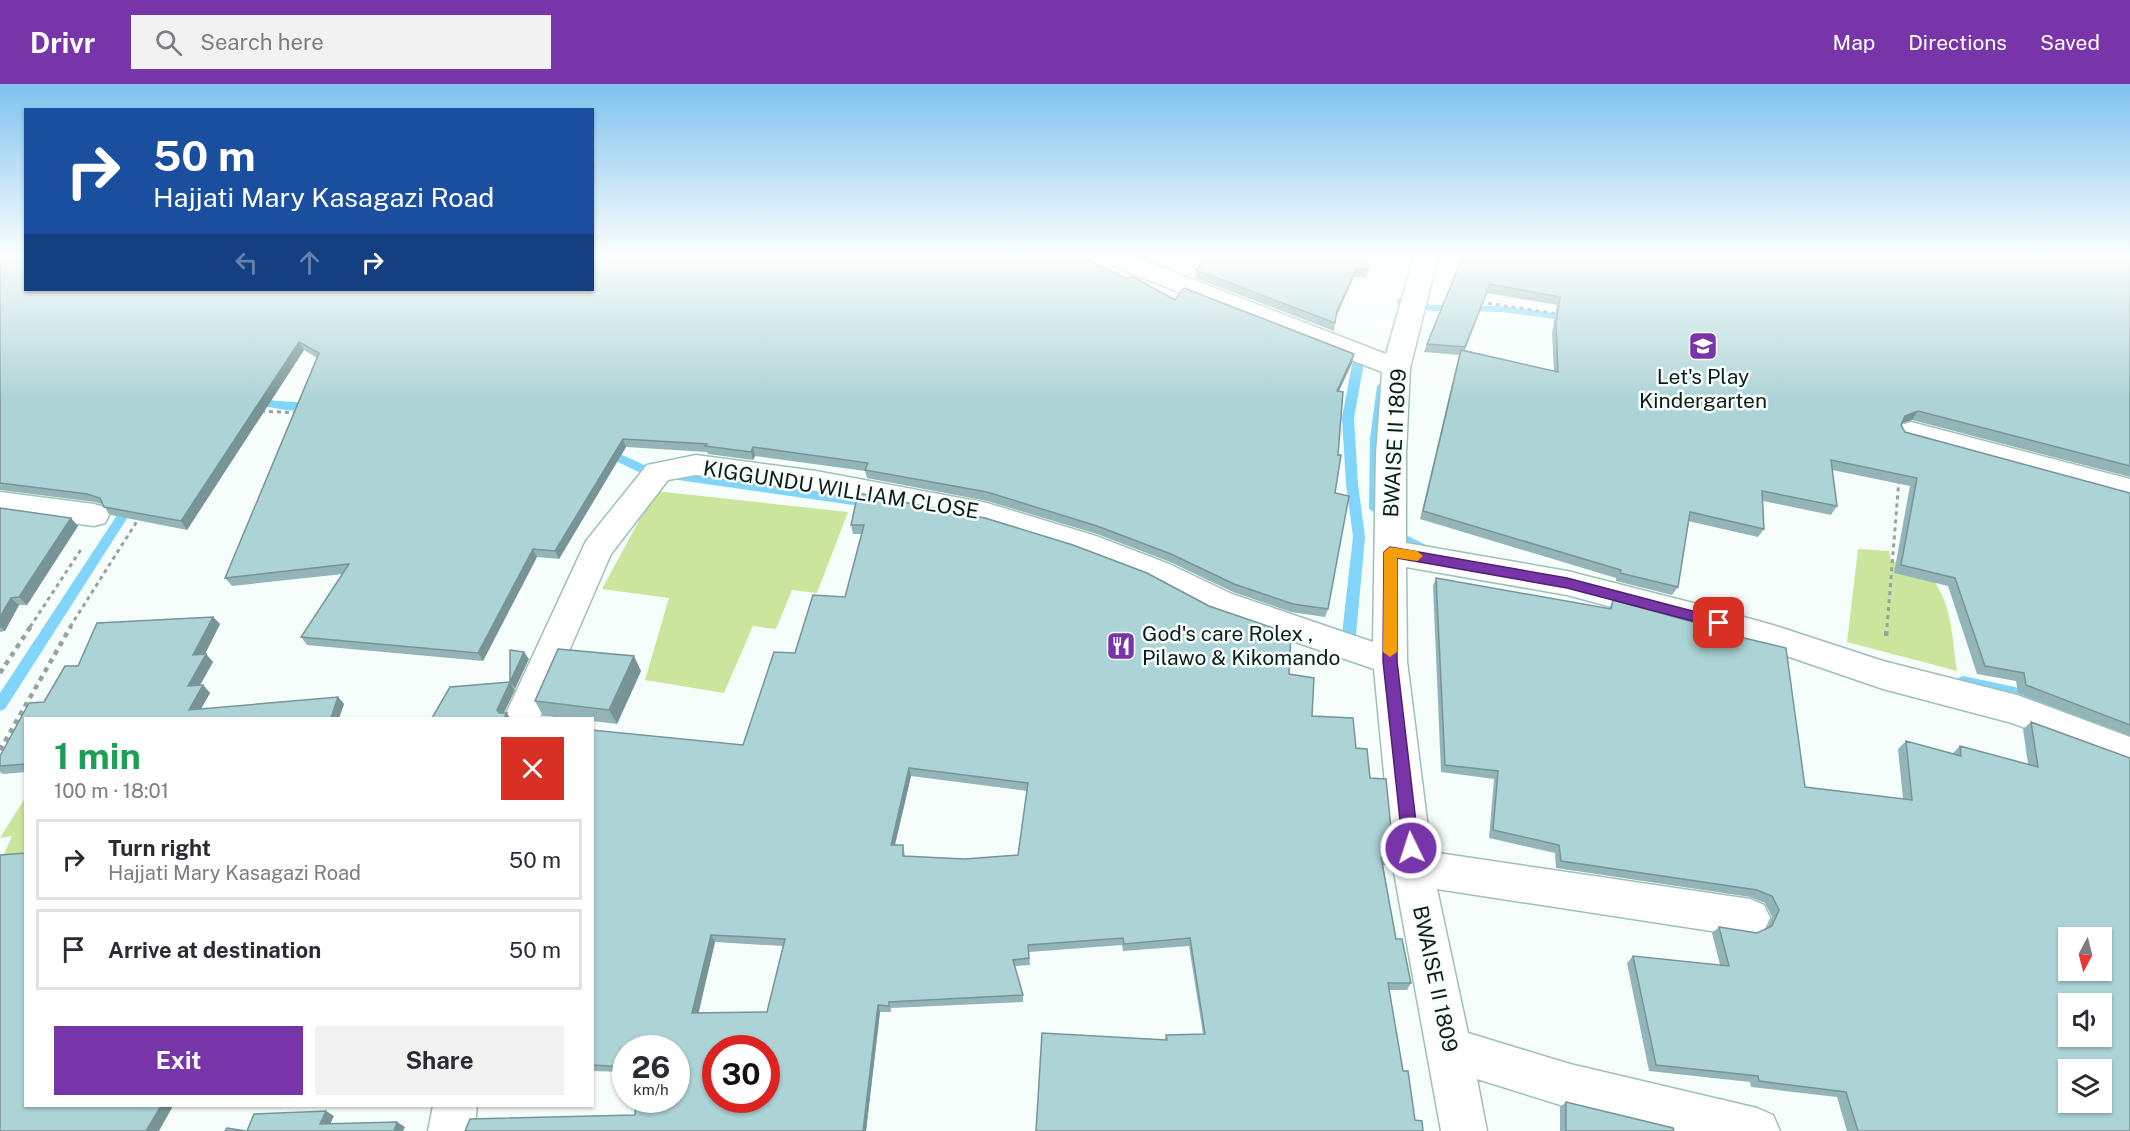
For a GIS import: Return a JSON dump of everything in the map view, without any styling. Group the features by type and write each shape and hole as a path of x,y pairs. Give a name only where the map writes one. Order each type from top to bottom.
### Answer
{"street":[{"path":"1236,305 1340,343 1396,368"},
{"name":"BWAISE II 1809","path":"1413,305 1396,368 1391,454 1390,661 1413,867 1450,1049 1464,1131"},
{"path":"1911,432 2130,490"},
{"name":"KIGGUNDU WILLIAM CLOSE","path":"522,717 597,549 658,472 696,465 816,482 987,514 1085,544 1158,572 1221,603 1390,661"},
{"path":"0,503 94,515"},
{"path":"1390,552 1567,583 1701,618 1776,639 1883,675 2017,710 2130,753"},
{"path":"1413,867 1750,918"},
{"path":"1450,1049 1570,1086 1756,1131"},
{"path":"451,1131 455,1107"}],"path":[{"path":"1501,305 1568,316"},
{"path":"256,409 265,412 308,413"},
{"path":"0,673 86,542 94,515"},
{"path":"0,750 83,605 141,515"}],"green space":[{"path":"655,491 848,512 817,593 792,590 776,629 753,626 724,693 645,680 669,598 602,589"},
{"path":"1858,549 1889,551 1891,561 1909,566 1932,579 1941,593 1949,615 1957,671 1847,642"},
{"path":"24,800 24,850 14,863 0,863 12,836 0,838"}],"building":[{"path":"0,305 1227,305 1354,354 1337,391 1343,392 1338,455 1341,455 1335,493 1349,496 1328,609 1293,604 1234,584 1171,554 1097,526 987,492 865,470 868,463 753,447 751,452 705,446 707,444 623,439 555,551 533,549 478,653 301,637 349,564 225,578 319,353 299,342 181,521 104,507 100,498 87,494 0,483"},
{"path":"1287,305 1340,305 1335,323"},
{"path":"1443,305 1482,305 1465,347 1427,344"},
{"path":"1559,305 2130,305 2130,466 1918,411 1905,416 1901,425 1905,432 2130,493 2130,725 2026,685 2024,673 1985,666 1955,578 1901,565 1917,478 1831,460 1837,506 1762,491 1764,529 1690,512 1678,587 1620,573 1621,570 1423,511 1461,350 1558,372 1556,324"},
{"path":"858,493 985,518 1073,545 1147,573 1209,606 1291,634 1289,674 1314,678 1312,716 1353,718 1356,748 1367,749 1370,778 1386,779 1394,858 1381,857 1396,939 1402,939 1411,983 1388,983 1403,1071 1408,1071 1415,1120 1422,1121 1423,1131 1036,1131 1042,1033 1167,1040 1166,1035 1205,1034 1190,938 1124,944 1123,938 1028,945 1029,958 1013,960 1023,995 889,1002 889,1006 878,1005 863,1131 465,1131 470,1119 690,1113 690,1035 612,1035 612,1066 594,1065 594,730 743,745 774,652 795,653 813,595 845,597 864,525 851,525","holes":["909,768 1028,783 1018,855 965,859 903,856 903,845 891,845","711,935 785,939 767,1012 692,1013"]},
{"path":"0,508 71,518 19,597 11,598 0,617"},
{"path":"1436,578 1611,609 1613,600 1722,630 1723,633 1786,648 1805,787 1912,800 1906,741 1961,756 1960,746 2038,767 2031,722 2130,758 2130,1131 1858,1131 1846,1092 1759,1081 1758,1076 1656,1065 1633,956 1729,966 1719,927 1757,933 1772,926 1779,910 1772,896 1757,890 1561,861 1559,845 1493,830 1498,771 1445,765"},
{"path":"213,617 193,655 206,654 188,686 203,685 189,710 338,697 331,717 24,717 24,764 0,766 0,756 29,703 44,702 65,666 78,666 97,623"},
{"path":"558,649 634,656 609,710 535,701"},
{"path":"510,650 524,652 510,682"},
{"path":"510,682 497,710 499,713 507,713 505,717 433,717 450,687"},
{"path":"24,853 24,1107 160,1107 146,1131 0,1131 0,855"},
{"path":"1566,1102 1673,1128 1674,1131 1566,1131"},
{"path":"326,1111 320,1124 397,1122 394,1131 247,1131 254,1114"},
{"path":"227,1128 246,1131 225,1131"}],"waterway":[{"path":"1418,305 1432,308 1502,309 1574,319"},
{"path":"1343,648 1348,646 1359,537 1352,484 1348,418 1359,357 1349,353"},
{"path":"1375,509 1376,439 1383,386"},
{"path":"252,400 276,405 316,407"},
{"path":"605,451 649,472"},
{"path":"668,475 874,504"},
{"path":"0,705 131,503"},
{"path":"1398,536 1429,552"},
{"path":"1963,682 2015,693 2091,720"}],"slow traffic":[{"path":"1390,652 1390,552 1417,556"}],"place":[{"name":"Let's Play Kindergarten","path":"1703,346"},
{"name":"God's care Rolex , Pilawo & Kikomando","path":"1121,646"}],"route":[{"path":"1411,848 1390,661 1390,552 1567,583 1719,623"}]}
